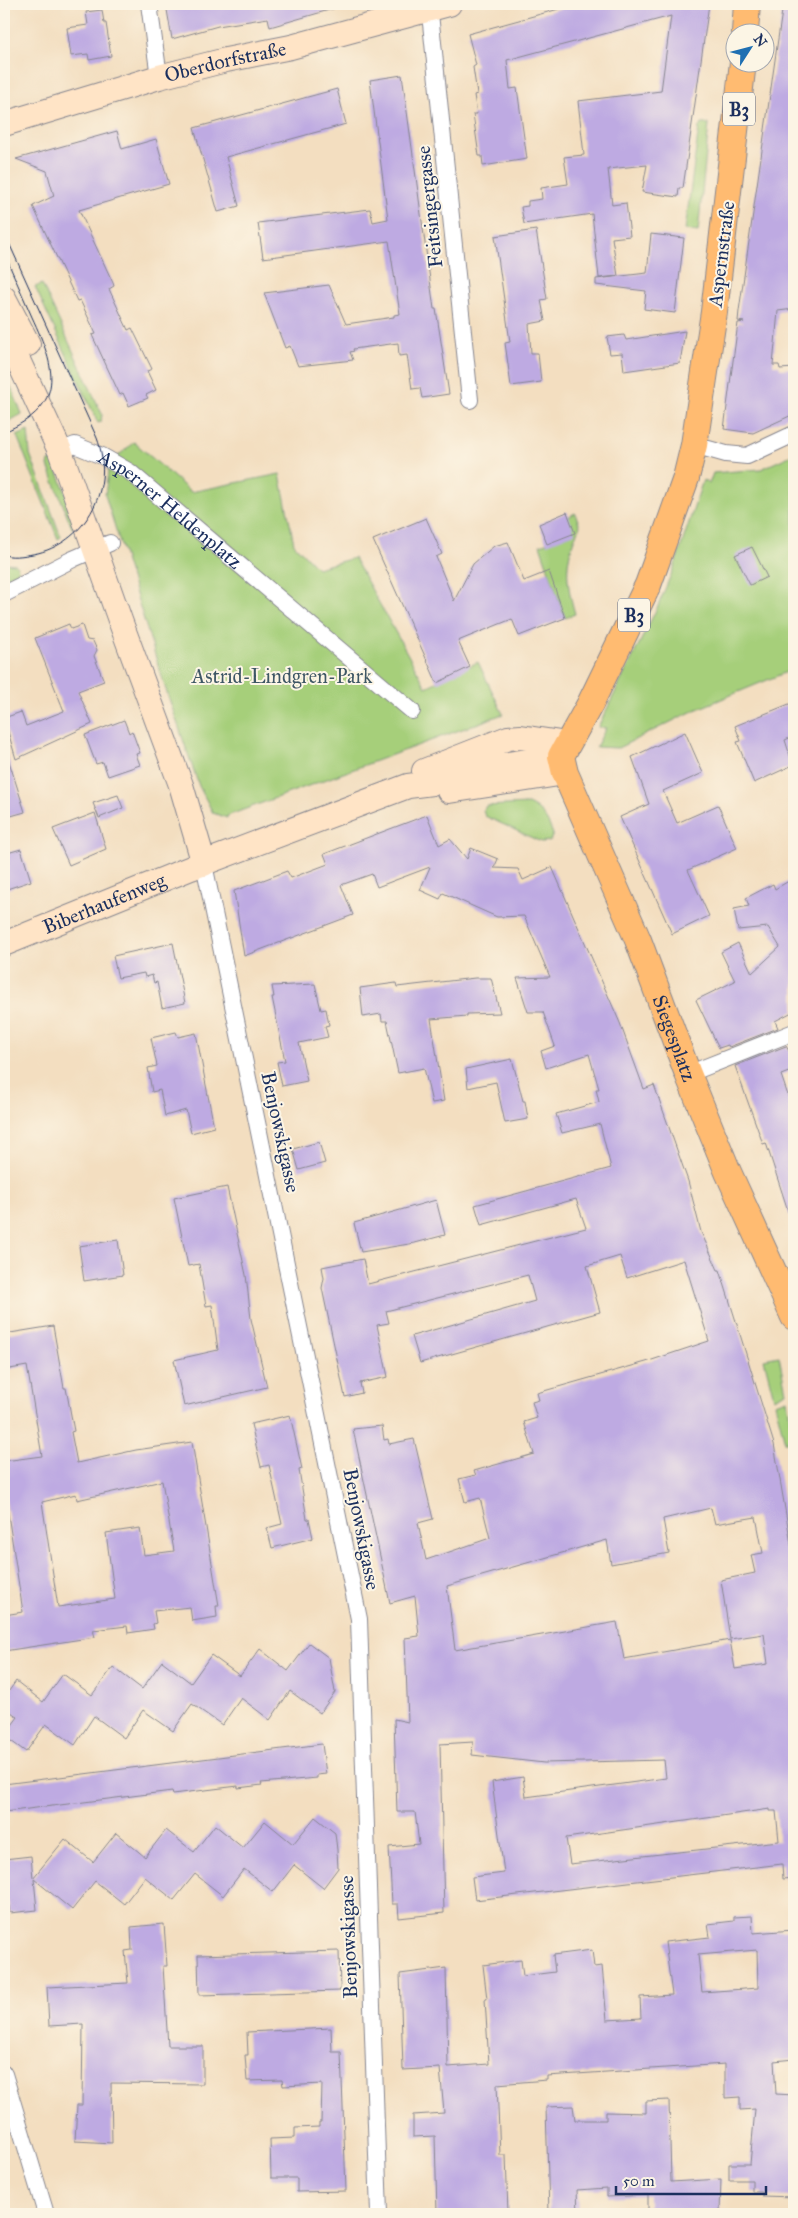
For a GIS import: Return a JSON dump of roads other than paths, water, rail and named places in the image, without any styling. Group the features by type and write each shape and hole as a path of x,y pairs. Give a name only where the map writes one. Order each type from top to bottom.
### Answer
{"main road":[{"path":"746,22 747,4"},
{"name":"Aspernstraße","path":"694,445 715,303 742,72"},
{"name":"B3","path":"564,758 648,585 666,540 694,445"},
{"name":"Siegesplatz","path":"564,758 638,940 688,1074 728,1172 794,1317"}],"street":[{"path":"149,4 159,78"},
{"name":"Oberdorfstraße","path":"4,124 159,78 226,60 291,47 436,5"},
{"name":"Feitsingergasse","path":"436,5 470,400"},
{"path":"4,298 50,388 68,448"},
{"path":"4,330 68,448"},
{"path":"694,445 726,454 747,456 794,434"},
{"name":"Asperner Heldenplatz","path":"68,448 102,517 102,546"},
{"name":"Asperner Heldenplatz","path":"68,448 102,546 122,587 121,622 181,785 204,864"},
{"name":"Asperner Heldenplatz","path":"68,448 102,456 130,472 412,711"},
{"path":"4,594 102,546"},
{"path":"204,864 408,786 426,768 508,738 521,738 564,758"},
{"path":"408,786 435,794 564,758"},
{"name":"Biberhaufenweg","path":"4,944 204,864"},
{"name":"Benjowskigasse","path":"204,864 359,1619 379,2214"},
{"path":"688,1074 794,1032"},
{"path":"4,2074 46,2214"}],"tram line":[{"path":"4,232 97,438 102,456 99,492 93,509 83,524 71,536 56,546 38,553 17,556 4,555"},
{"path":"4,253 47,353 51,384 47,397 38,410 24,421 4,432"}],"park label":[{"name":"Astrid-Lindgren-Park","path":"282,676"}]}
